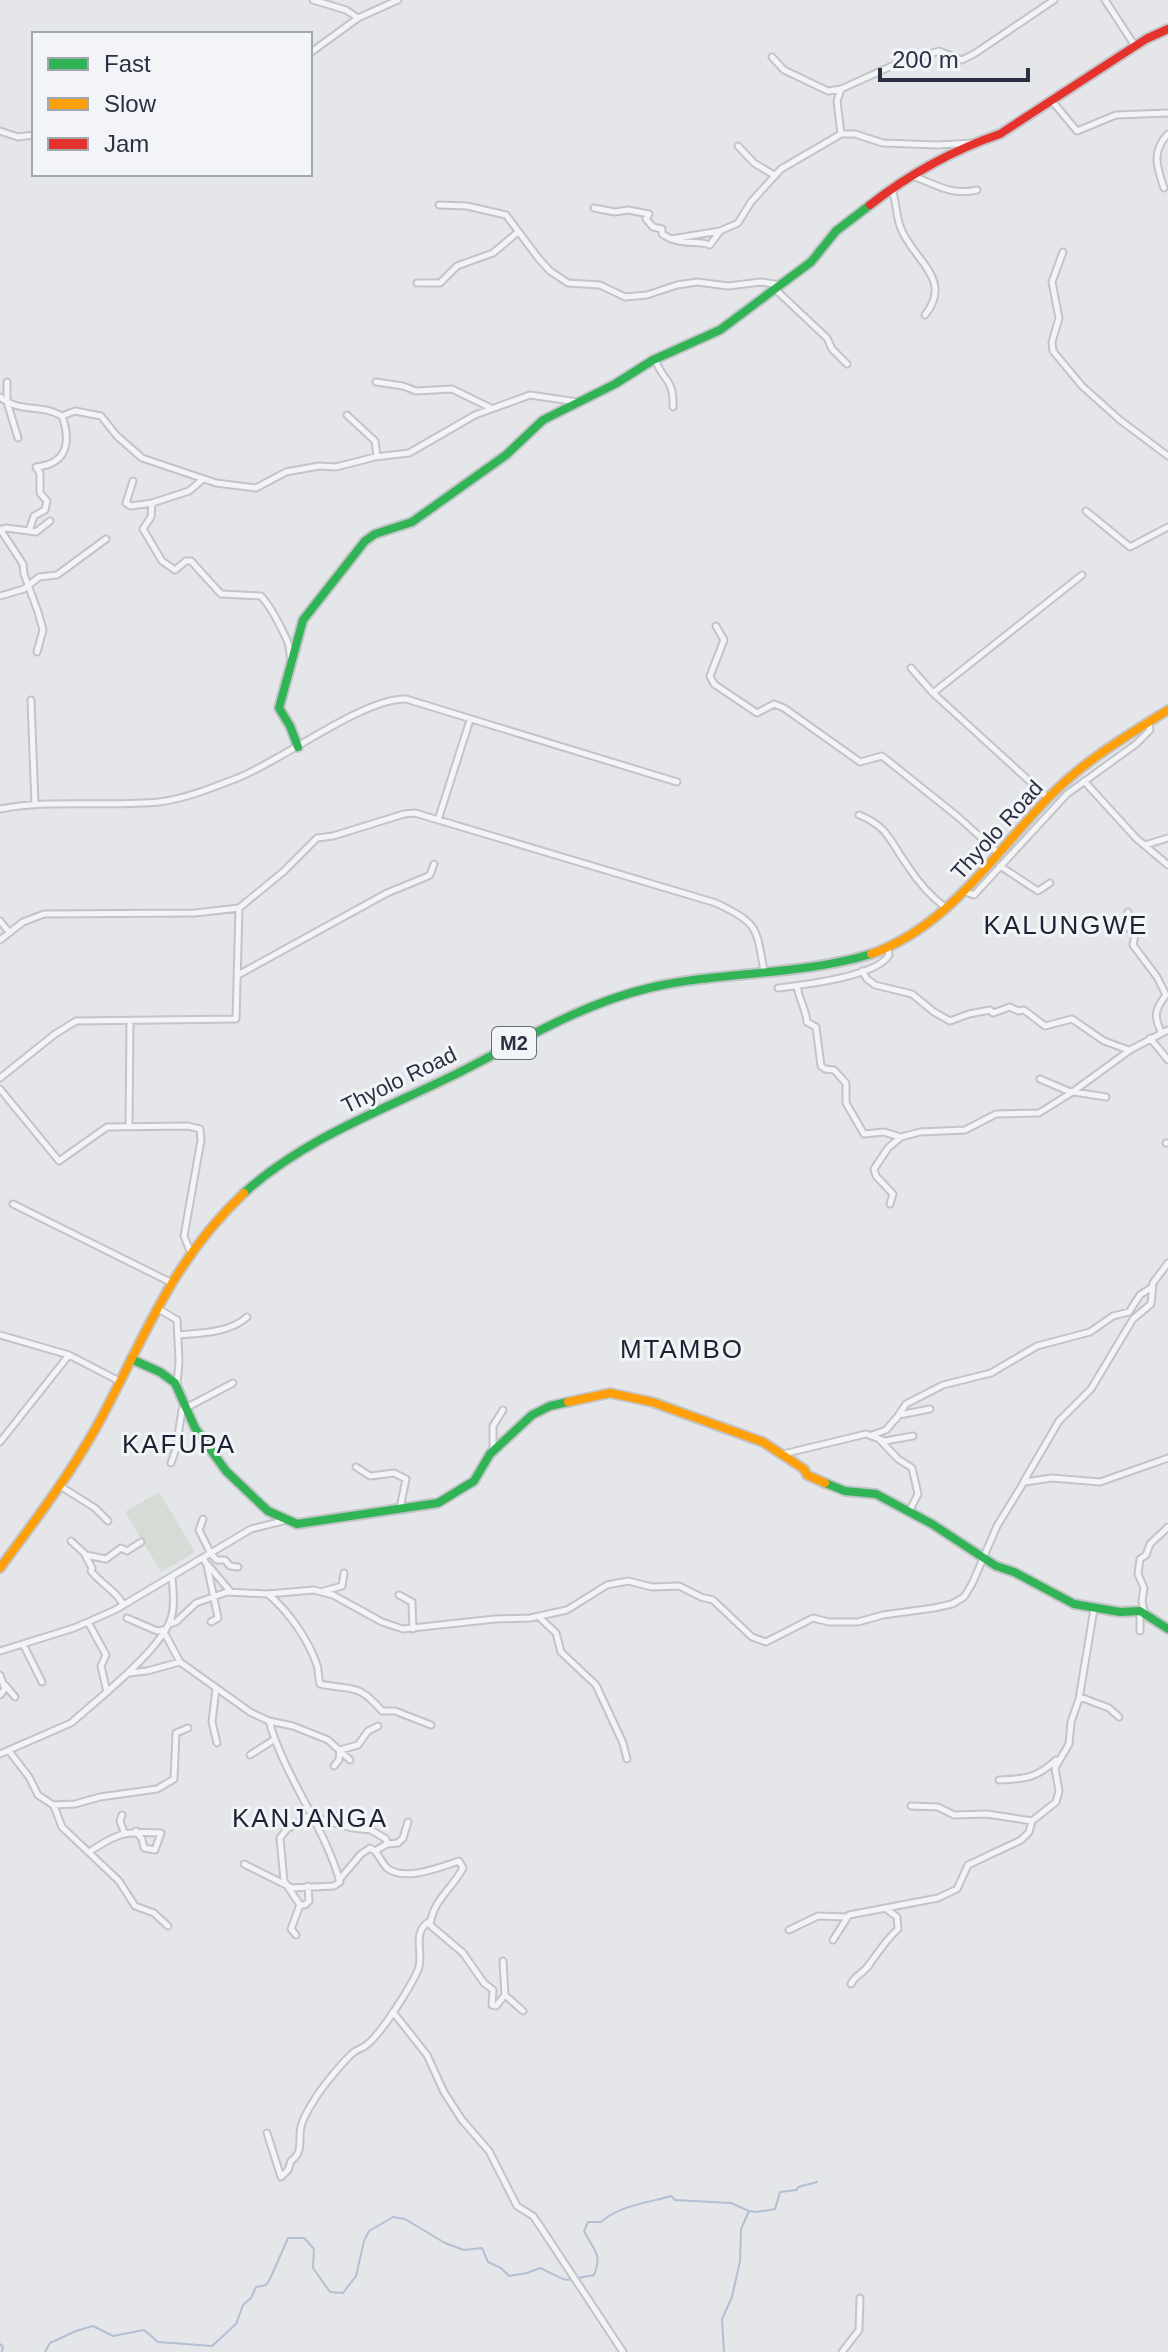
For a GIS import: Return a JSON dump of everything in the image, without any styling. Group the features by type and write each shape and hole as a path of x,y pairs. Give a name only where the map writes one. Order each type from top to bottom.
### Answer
{"main road":[{"path":"298,747 279,708 299,629 308,612 357,548 375,534 412,522 506,455 533,427 655,359 720,330 811,262 844,224 891,188 974,143 1000,134 1155,33 1168,29"},
{"name":"Thyolo Road","path":"0,1568 89,1438 157,1308 191,1251 240,1197 277,1167 319,1139 442,1081 539,1030 631,992 841,962 887,948 923,928 947,909 1072,775 1107,748 1168,710"},
{"path":"131,1359 163,1374 177,1385 185,1408 204,1441 250,1496 283,1521 297,1524 433,1504 447,1499 474,1481 493,1451 540,1410 610,1393 652,1402 763,1442 804,1469 807,1475 845,1491 876,1494 933,1525 983,1558 1074,1604 1094,1609 1142,1611 1165,1624"}],"street":[{"path":"313,0 346,10 358,18"},
{"path":"312,52 358,18 398,0"},
{"path":"772,57 784,70 820,88 828,91 841,89 894,65 939,51 962,60 1054,0"},
{"path":"1105,0 1136,47"},
{"path":"841,89 837,103 841,134"},
{"path":"1052,101 1077,131 1116,115 1168,113"},
{"path":"0,131 18,137 32,135"},
{"path":"671,239 720,231 738,223 774,175 796,157 841,134 855,134 883,143 974,143"},
{"path":"1164,188 1156,160 1159,145 1168,134"},
{"path":"738,146 754,163 774,175"},
{"path":"911,176 940,189 960,192 977,190"},
{"path":"891,188 901,229 925,264 935,288 934,301 925,315"},
{"path":"439,205 467,206 501,213 509,217 539,259 561,279 574,284 600,285 625,297 647,295 697,282 728,286 761,282 779,288 827,338 832,349 847,364"},
{"path":"594,208 649,214 646,219 653,227 662,229 662,234 682,244 703,241 710,245 720,231"},
{"path":"417,283 440,283 457,266 490,255 518,232"},
{"path":"1063,252 1052,282 1059,318 1052,342 1053,351 1082,386 1168,456"},
{"path":"655,359 669,379 673,407"},
{"path":"7,382 3,401 18,438"},
{"path":"376,382 416,391 452,389 492,408"},
{"path":"62,416 68,411 75,411 104,417 105,423 117,436 142,458 203,479 256,488 286,472 319,466 336,467 377,456 409,453 492,408 535,394 579,402"},
{"path":"3,401 24,408 47,407 62,416 68,435 65,449 52,462 36,467 40,473 40,493 47,503 45,510 30,522 29,531"},
{"path":"347,415 375,441 377,456"},
{"path":"133,481 126,503 131,506 189,491 203,479"},
{"path":"152,503 151,517 143,529 162,561 175,570 191,561 221,594 261,596 278,621 292,660"},
{"path":"1086,511 1130,547 1168,527"},
{"path":"37,652 43,630 29,583 18,553 10,547 0,529 36,532 50,521"},
{"path":"0,596 24,589 39,577 57,575 106,539"},
{"path":"933,693 1082,575"},
{"path":"716,626 724,640 710,676 714,684 757,713 774,704 784,708 860,762 882,756 998,853"},
{"path":"911,668 933,693 1048,798"},
{"path":"0,809 165,801 237,779 369,708 394,699 406,699 677,782"},
{"path":"31,700 35,805"},
{"path":"438,820 470,720"},
{"path":"965,892 974,895 1067,794 1147,734 1150,730 1148,722"},
{"path":"1084,781 1168,865"},
{"path":"0,940 23,922 44,914 195,913 239,908 283,872 317,838 410,813 716,903 751,923 757,933 764,972"},
{"path":"859,815 874,821 894,842 922,887 947,909"},
{"path":"1145,845 1168,838"},
{"path":"238,975 387,893 430,875 434,864"},
{"path":"1000,866 1038,891 1050,883"},
{"path":"0,1078 76,1021 236,1019 239,908"},
{"path":"890,1204 893,1194 876,1176 874,1169 888,1148 901,1137 920,1132 965,1130 996,1114 1039,1113 1075,1091 1130,1050 1165,1031 1154,1019 1156,1007 1166,995 1157,977 1133,945 1135,935 1128,927 1128,912"},
{"path":"0,921 9,932"},
{"path":"778,988 862,971 885,961 889,955 887,948"},
{"path":"862,971 875,985 912,994 950,1021 969,1014 1004,1011 1010,1007 1024,1010 1045,1026 1072,1019 1104,1041 1130,1050"},
{"path":"797,986 799,1000 806,1009 807,1022 816,1027 821,1066 834,1070 846,1083 846,1103 851,1116 864,1134 884,1132 901,1137"},
{"path":"129,1126 130,1021"},
{"path":"1150,1038 1168,1060"},
{"path":"1040,1079 1068,1091 1106,1097"},
{"path":"0,1089 59,1161 103,1129 188,1126 200,1129 201,1140 184,1236 186,1246 191,1251"},
{"path":"13,1204 171,1283"},
{"path":"323,1591 382,1622 413,1629 539,1617 567,1610 619,1581 652,1587 679,1586 717,1602 752,1637 766,1642 813,1618 849,1623 952,1604 969,1591 1012,1497 1059,1421 1091,1389 1133,1319 1151,1304 1155,1279 1168,1263"},
{"path":"896,1419 906,1404 943,1385 991,1373 1037,1346 1090,1332 1113,1316 1129,1312 1140,1295 1152,1287"},
{"path":"157,1308 176,1317 177,1385"},
{"path":"178,1335 214,1331 239,1324 247,1317"},
{"path":"0,1335 69,1355 120,1381"},
{"path":"0,1442 69,1355"},
{"path":"171,1463 180,1415 185,1408 233,1383"},
{"path":"783,1454 838,1439 871,1435 886,1430 899,1415 930,1409"},
{"path":"493,1451 493,1426 503,1410"},
{"path":"871,1435 912,1468 918,1494 909,1512"},
{"path":"880,1440 913,1436"},
{"path":"1024,1482 1052,1478 1100,1482 1168,1458"},
{"path":"356,1467 370,1476 394,1473 406,1479 399,1509"},
{"path":"58,1485 95,1508 108,1521"},
{"path":"203,1519 199,1530 211,1554 217,1560 225,1560 230,1566 238,1567"},
{"path":"0,1651 88,1622 123,1605 251,1529 283,1521"},
{"path":"1140,1631 1144,1588 1138,1574 1140,1559 1168,1527"},
{"path":"71,1541 85,1555 99,1582 113,1591 123,1605"},
{"path":"85,1555 106,1559 121,1548 127,1551 141,1542"},
{"path":"203,1558 230,1592"},
{"path":"207,1565 218,1618 211,1622"},
{"path":"169,1624 176,1622 196,1603 214,1596 230,1592 323,1591 342,1586 344,1573"},
{"path":"0,1754 71,1723 129,1673 169,1624 173,1602 172,1577"},
{"path":"267,1594 283,1608 300,1632 316,1664 320,1684 349,1687 368,1694 382,1711 395,1711 431,1725"},
{"path":"399,1595 412,1602 413,1629"},
{"path":"911,1806 938,1807 954,1815 987,1814 1032,1821 1058,1798 1055,1768 1069,1744 1094,1609"},
{"path":"539,1617 556,1633 561,1652 596,1685 623,1743 627,1759"},
{"path":"127,1618 164,1631"},
{"path":"88,1622 106,1655 101,1666 107,1692"},
{"path":"164,1631 180,1662 216,1688 269,1721 302,1729 328,1740 350,1760"},
{"path":"23,1644 42,1682"},
{"path":"129,1673 180,1662"},
{"path":"0,1675 15,1697"},
{"path":"0,1695 5,1684"},
{"path":"216,1688 212,1722 217,1743"},
{"path":"1080,1697 1109,1708 1119,1717"},
{"path":"269,1721 312,1816 321,1829 339,1880"},
{"path":"340,1750 358,1745 368,1731 378,1726"},
{"path":"53,1805 157,1789 174,1779 176,1733 188,1728"},
{"path":"250,1755 275,1739"},
{"path":"334,1766 339,1760 340,1750"},
{"path":"9,1751 38,1795 57,1810 62,1827 123,1885 138,1909 154,1913 168,1926"},
{"path":"999,1780 1027,1779 1046,1770 1061,1756"},
{"path":"122,1815 120,1821 124,1832"},
{"path":"300,1905 283,1876 280,1838 287,1829 312,1816 352,1828 371,1830 386,1839 387,1844"},
{"path":"789,1930 818,1916 846,1917 951,1893 962,1882 968,1865 1021,1840 1029,1832 1032,1821"},
{"path":"375,1851 387,1844 398,1843 408,1822"},
{"path":"89,1852 124,1832 136,1831 161,1833 155,1850 144,1848 136,1831"},
{"path":"244,1864 288,1887 334,1886 361,1854 370,1848 387,1868 399,1873 428,1872 459,1861 463,1868 456,1882 433,1908 430,1921 433,1930 463,1953 484,1983 493,1990 492,2005 496,2006 505,1995 503,1961"},
{"path":"300,1905 309,1901 308,1886"},
{"path":"296,1935 291,1929 300,1905"},
{"path":"851,1984 854,1977 867,1968 876,1951 898,1929 897,1917 885,1908"},
{"path":"833,1940 846,1917"},
{"path":"267,2133 281,2177 296,2158 300,2148 301,2126 325,2084 355,2050 364,2047 374,2037 417,1973 421,1960 418,1943 420,1931 430,1921"},
{"path":"505,1995 523,2011"},
{"path":"393,2012 427,2055 444,2092 462,2120 489,2151 517,2206 533,2216 623,2352"},
{"path":"842,2352 859,2330 860,2298"}],"shaded area":[{"path":"159,1492 195,1552 161,1572 125,1512"}],"waterway":[{"path":"724,2352 722,2319 732,2297 740,2261 741,2229 749,2211 775,2209 780,2192 797,2190 798,2187 817,2182"},
{"path":"45,2352 50,2343 93,2326 113,2336 144,2330 158,2342 212,2346 236,2324 243,2305 256,2287 266,2285 288,2238 304,2238 314,2249 313,2268 330,2292 343,2293 356,2276 369,2231 393,2217 405,2219 445,2243 464,2250 482,2248 488,2262 509,2276 540,2268 566,2280 594,2275 597,2268 597,2256 584,2231 588,2222 601,2222 625,2208 671,2196 675,2200 731,2203 749,2211"},
{"path":"0,2344 2,2352"}],"traffic: fast":[{"path":"298,747 279,708 303,620 365,541 375,534 412,522 506,455 543,420 615,384 653,360 720,330 811,262 836,231 870,205"},
{"path":"244,1193 291,1157 342,1128 547,1027 622,995 677,983 816,966 871,954"},
{"path":"131,1359 160,1372 175,1383 195,1428 226,1471 268,1511 297,1524 438,1503 474,1481 490,1454 532,1415 568,1402"},
{"path":"825,1483 845,1491 876,1494 932,1524 996,1566 1014,1572 1074,1604 1120,1612 1140,1611 1168,1629"}],"traffic: slow":[{"path":"871,954 900,941 949,906 1066,781 1108,748 1168,710"},
{"path":"0,1568 86,1445 177,1275 218,1220 244,1193"},
{"path":"568,1402 610,1393 652,1402 763,1442 804,1469 807,1475 825,1483"}],"traffic: jam":[{"path":"870,205 932,164 1000,134 1146,39 1168,29"}],"district":[{"name":"KALUNGWE","path":"1066,925"},
{"name":"MTAMBO","path":"682,1349"},
{"name":"KAFUPA","path":"179,1444"},
{"name":"KANJANGA","path":"310,1818"}]}
